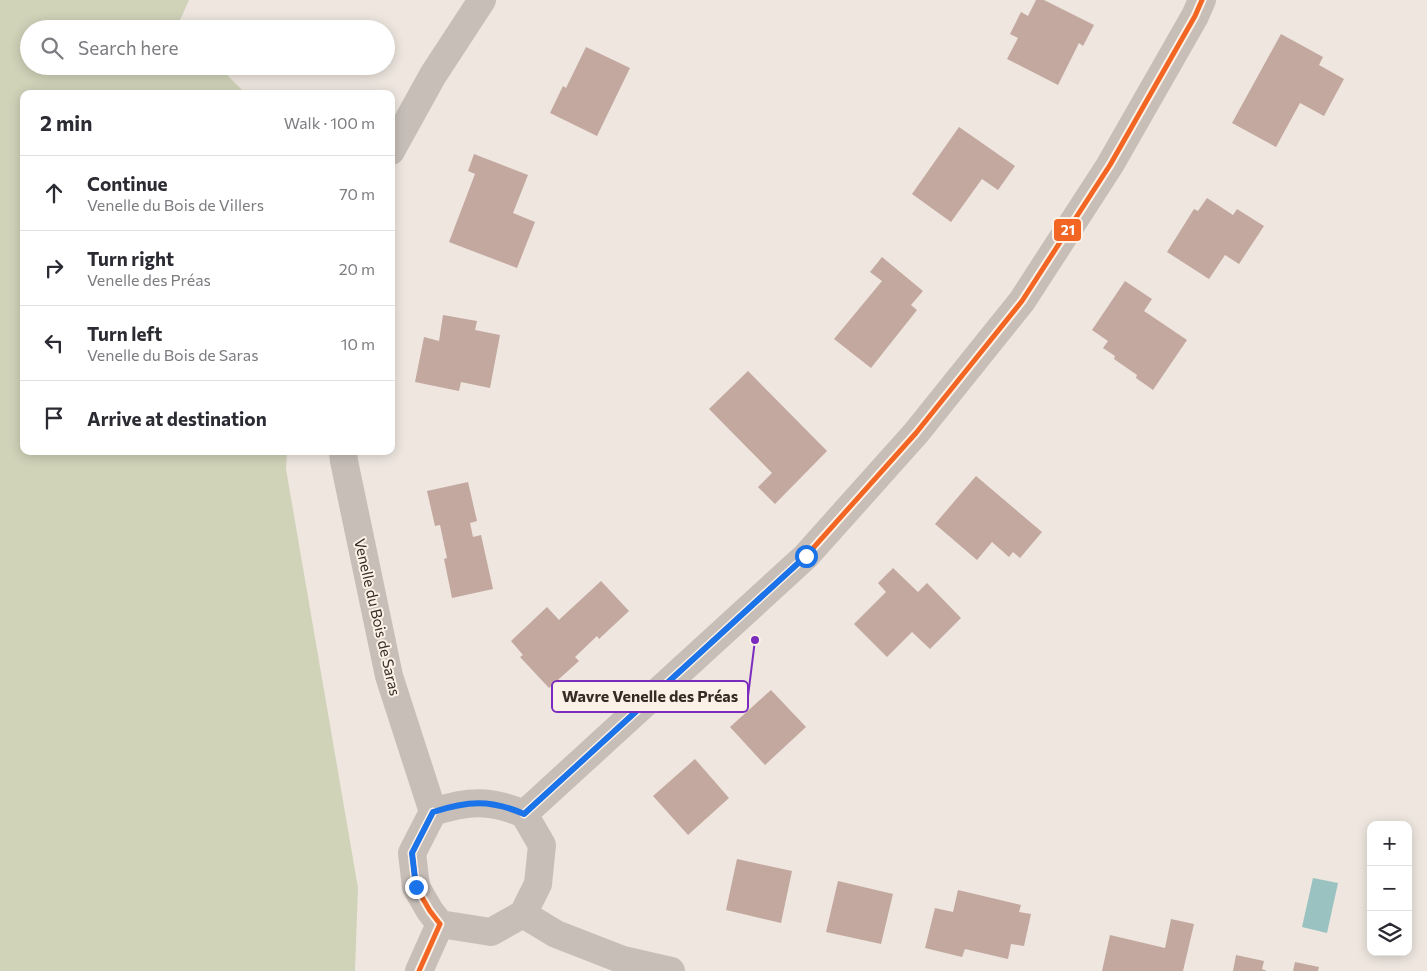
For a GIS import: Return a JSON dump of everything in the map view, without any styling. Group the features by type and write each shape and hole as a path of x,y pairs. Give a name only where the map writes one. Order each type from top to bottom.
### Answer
{"street":[{"path":"395,144 433,75 482,0"},
{"path":"524,814 806,556 916,433 1022,301 1110,165 1195,16 1202,0"},
{"name":"Venelle du Bois de Saras","path":"344,455 389,676 433,812"},
{"path":"480,802 508,807 524,814 542,845 538,884 523,914 491,932 440,924 416,887 412,853 433,812 456,804 480,802"},
{"path":"523,914 556,934 622,960 671,971"},
{"path":"419,971 440,924"}],"green space":[{"path":"0,0 189,0 180,20 20,20 20,75 227,75 242,90 20,90 20,455 287,455 286,469 358,888 355,971 0,971"}],"water":[{"path":"1313,878 1338,883 1327,933 1302,927"}],"building":[{"path":"1036,0 1044,0 1094,25 1083,46 1079,43 1058,85 1007,59 1018,38 1010,34 1021,12 1028,16"},
{"path":"1281,34 1323,57 1319,65 1344,79 1324,116 1300,103 1276,147 1232,123"},
{"path":"586,47 630,68 597,136 550,113 563,86 566,88"},
{"path":"959,127 1015,166 998,190 982,179 951,222 912,194"},
{"path":"474,154 528,175 513,213 535,222 517,268 449,242 475,174 468,171"},
{"path":"1207,198 1233,215 1237,209 1264,226 1239,264 1225,255 1209,279 1167,252 1194,209 1198,211"},
{"path":"882,257 923,291 911,305 917,310 871,368 834,339 882,281 870,272"},
{"path":"1125,281 1152,299 1144,311 1187,340 1153,390 1136,378 1137,375 1114,359 1115,356 1103,348 1108,341 1092,330"},
{"path":"443,315 477,321 475,330 500,335 490,388 461,382 459,391 415,382 424,337 439,341"},
{"path":"748,371 827,451 775,504 758,487 772,473 709,409"},
{"path":"976,476 1042,532 1020,558 1013,552 1009,557 992,542 977,560 935,524"},
{"path":"468,482 477,521 470,523 473,537 481,535 493,589 452,598 444,559 447,558 440,525 435,526 427,491"},
{"path":"893,568 918,592 927,583 961,618 930,649 912,632 887,657 854,624 886,592 878,583"},
{"path":"601,581 629,611 599,639 597,636 575,657 579,661 549,688 520,657 523,655 511,641 547,607 559,620"},
{"path":"771,690 806,727 765,765 730,727"},
{"path":"695,759 729,798 688,835 653,796"},
{"path":"737,859 792,871 781,923 726,910"},
{"path":"838,881 893,894 881,944 826,932"},
{"path":"958,890 1021,905 1019,912 1031,914 1024,946 1011,944 1008,959 965,949 962,957 925,948 935,908 953,912"},
{"path":"1171,919 1194,924 1183,971 1102,971 1110,935 1165,948"},
{"path":"1236,955 1264,961 1262,969 1267,971 1233,971"},
{"path":"1295,962 1319,967 1318,971 1293,971"}],"transit line":[{"name":"21","path":"524,814 806,556 916,433 1022,301 1110,165 1195,16 1202,0"},
{"name":"21","path":"433,812 412,853 416,887 440,924"},
{"name":"21","path":"419,971 440,924"}],"place":[{"name":"Wavre Venelle des Préas","path":"755,640"}],"route":[{"path":"416,887 412,853 433,812 456,804 480,802 508,807 524,814 806,556"}]}
